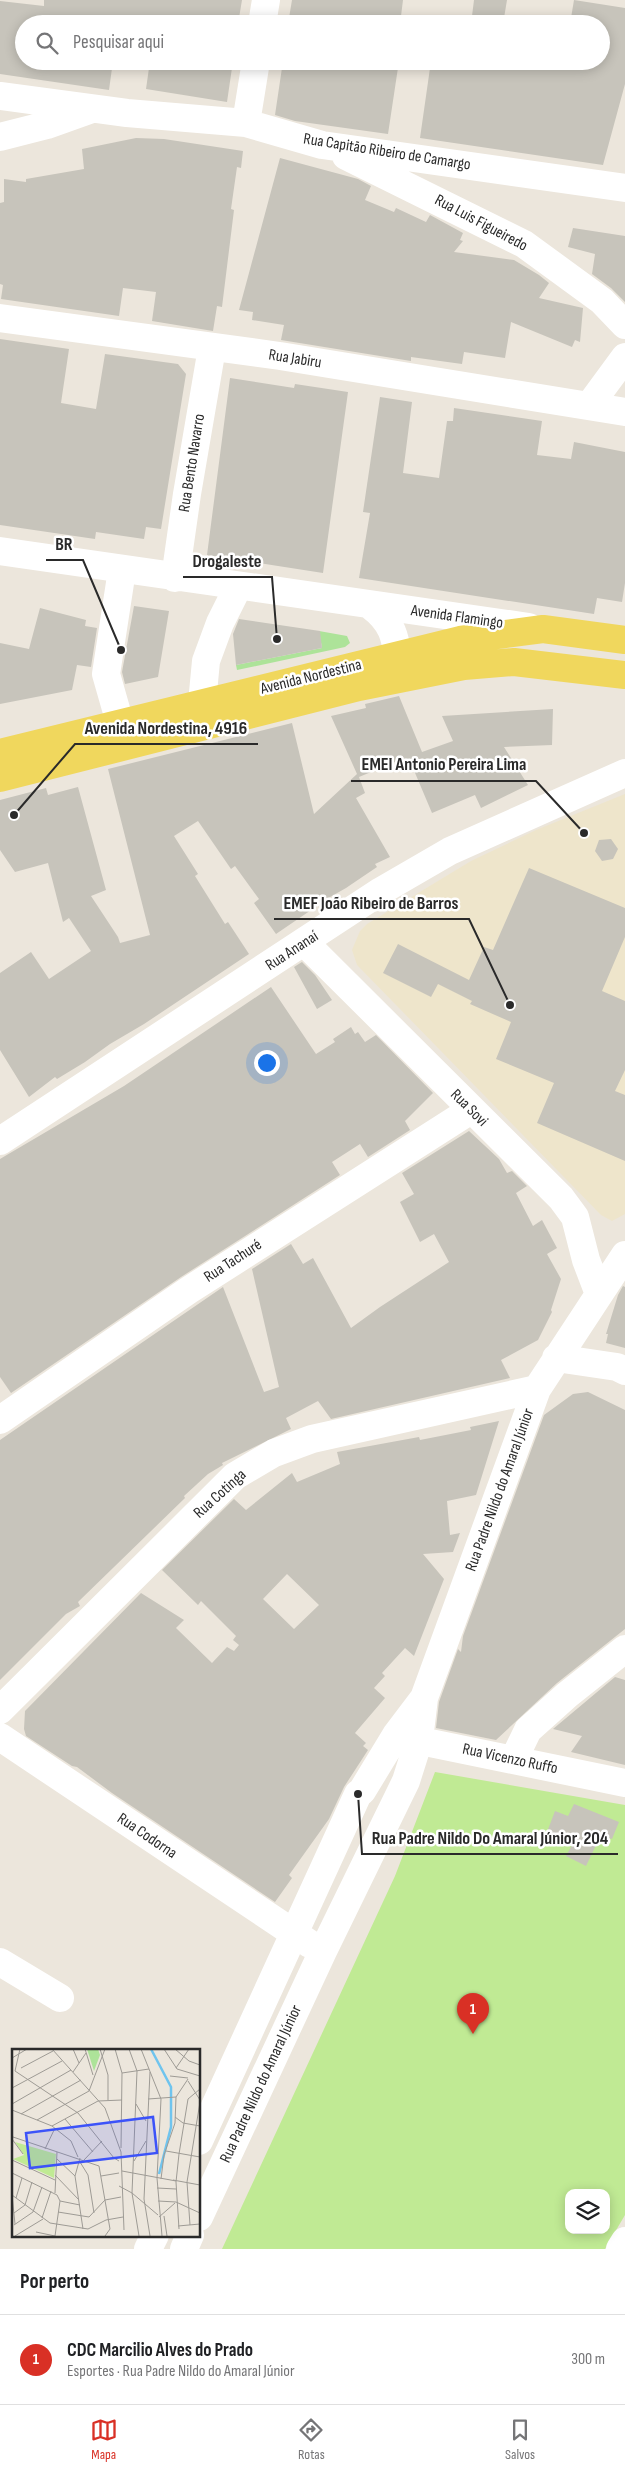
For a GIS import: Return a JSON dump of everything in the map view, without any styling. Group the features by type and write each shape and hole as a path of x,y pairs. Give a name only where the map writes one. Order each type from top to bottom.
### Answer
{"main road":[{"name":"Avenida Nordestina","path":"0,778 399,667 460,640 543,629 625,640"},
{"name":"Avenida Nordestina","path":"0,753 202,703 399,667 464,666 514,662 622,678"}],"street":[{"path":"264,15 266,0"},
{"path":"246,123 255,70"},
{"name":"Rua Capitão Ribeiro de Camargo","path":"0,96 93,108 246,123 322,144 625,188"},
{"path":"0,137 47,125 93,108"},
{"name":"Rua Luis Figueiredo","path":"322,144 524,244 602,302 625,325"},
{"name":"Rua Jabiru","path":"0,318 290,357 625,412"},
{"name":"Rua Bento Navarro","path":"175,578 212,348"},
{"path":"590,406 625,357"},
{"name":"Avenida Flamingo","path":"0,551 175,578 543,629"},
{"path":"120,723 106,674 122,570"},
{"path":"202,703 206,661 220,623 238,587"},
{"name":"Avenida Flamingo","path":"371,606 385,616 393,631 399,667"},
{"name":"Rua Ananaí","path":"0,1140 381,891 450,851 625,773"},
{"name":"Rua Sovi","path":"305,942 561,1198 575,1217 586,1260 599,1294"},
{"name":"Rua Tachuré","path":"0,1420 189,1290 471,1110"},
{"name":"Rua Padre Nildo do Amaral Júnior","path":"200,2215 322,1951 395,1805 408,1738 537,1389 625,1255"},
{"path":"556,1358 622,1367"},
{"name":"Rua Cotinga","path":"0,1710 235,1476 266,1457 312,1439 537,1389"},
{"path":"514,1759 528,1730 567,1695 625,1649"},
{"name":"Rua Codorna","path":"0,1737 294,1935"},
{"name":"Rua Padre Nildo do Amaral Júnior","path":"200,2139 358,1794 408,1738"},
{"name":"Rua Vicenzo Ruffo","path":"408,1738 625,1783"},
{"path":"294,1935 322,1951"},
{"path":"0,1962 60,1998"},
{"path":"148,2249 154,2236"},
{"path":"184,2249 190,2236"},
{"path":"620,2249 625,2241"}],"shaded area":[{"path":"625,794 625,1214 612,1221 601,1215 357,965 352,950 360,931 367,924 471,861 536,830"}],"green space":[{"path":"319,631 347,636 350,643 345,647 237,670 236,665 322,648"},
{"path":"435,1772 625,1805 625,2215 605,2249 222,2249 395,1876"}],"building":[{"path":"44,0 242,0 240,15 15,15 15,70 112,70 109,90 0,74 0,1 44,6"},
{"path":"292,0 403,0 401,15 290,15"},
{"path":"474,0 507,0 504,15 472,15"},
{"path":"574,0 625,8 625,84 603,165 420,138 430,70 610,70 610,15 572,15"},
{"path":"149,70 232,70 227,102 146,89"},
{"path":"282,70 398,70 388,134 295,121 275,115"},
{"path":"136,138 164,139 243,151 241,168 237,167 231,209 234,210 222,307 217,306 213,331 152,321 156,292 123,288 119,316 1,299 3,285 0,284 0,203 4,202 4,179 26,182 26,179 84,169 82,149"},
{"path":"280,158 358,179 371,186 365,200 394,212 396,208 426,222 430,215 463,233 460,240 463,241 454,252 514,260 539,275 549,283 539,298 583,308 580,342 575,340 572,347 511,322 505,358 464,352 462,364 411,357 411,361 281,340 284,325 252,320 253,312 239,310"},
{"path":"573,228 625,236 625,302 611,288 592,274 595,254 568,247"},
{"path":"0,339 69,349 61,403 96,409 105,354 178,364 186,374 161,529 146,527 144,539 96,532 95,539 0,525"},
{"path":"230,378 294,388 295,384 348,392 323,573 207,555"},
{"path":"380,397 412,402 403,473 439,478 447,421 453,421 454,408 542,421 537,455 571,459 574,442 625,452 625,583 622,602 597,598 594,614 359,578 370,513 363,512"},
{"path":"134,606 169,611 158,677 125,684 122,672"},
{"path":"40,608 86,620 85,626 97,628 91,667 77,665 72,690 0,704 0,643 29,649"},
{"path":"239,619 320,631 322,648 236,665 233,634"},
{"path":"399,696 422,752 453,741 442,716 553,709 552,745 504,747 528,785 481,808 475,795 432,813 410,761 397,767 395,762 359,777 365,793 356,798 390,857 375,864 377,867 316,905 276,934 254,903 259,899 235,866 231,869 198,821 174,836 198,874 195,876 225,924 228,922 249,954 85,1062 57,1079 55,1077 29,1097 0,1050 0,973 31,952 49,979 91,951 69,918 63,922 48,863 15,872 0,850 0,800 46,788 48,795 78,787 106,890 91,896 120,943 150,935 108,769 292,723 314,814 357,774 331,716 366,708 365,704"},
{"path":"611,839 618,849 613,859 602,861 595,851 599,840"},
{"path":"529,868 625,908 625,937 602,991 625,1001 625,1070 615,1091 625,1095 625,1161 537,1123 554,1083 496,1059 511,1022 470,1004 472,1001 438,984 431,997 383,973 398,944 469,980 484,947 493,950"},
{"path":"302,962 315,975 332,1000 317,1009 294,967"},
{"path":"271,987 316,1054 335,1042 333,1039 351,1027 355,1034 358,1032 365,1042 376,1035 433,1093 405,1121 410,1130 368,1157 360,1144 332,1162 340,1175 181,1277 11,1393 0,1377 0,1159 124,1086"},
{"path":"469,1131 499,1159 507,1173 512,1171 527,1186 516,1193 533,1226 542,1220 557,1248 547,1254 561,1279 552,1312 538,1340 501,1360 510,1378 331,1419 318,1401 286,1418 291,1429 222,1463 223,1465 208,1474 78,1602 80,1606 66,1614 0,1680 0,1440 223,1287 264,1392 279,1387 252,1269 291,1244 303,1264 313,1258 351,1328 449,1262 434,1234 420,1242 400,1202 414,1194 402,1173"},
{"path":"623,1286 625,1287 625,1348 606,1343 608,1334 606,1334 618,1295"},
{"path":"588,1392 625,1410 625,1629 557,1683 496,1740 436,1728 439,1702 458,1649 461,1652 463,1636 544,1415 573,1394"},
{"path":"499,1421 476,1495 447,1501 450,1535 460,1533 453,1552 423,1554 444,1579 414,1656 405,1648 382,1673 385,1676 374,1688 385,1698 355,1733 366,1743 363,1746 368,1750 344,1787 329,1819 289,1875 292,1878 275,1902 112,1793 77,1767 72,1766 26,1736 24,1729 25,1711 141,1593 184,1620 176,1628 212,1663 227,1647 234,1651 239,1645 233,1640 236,1636 201,1601 198,1605 162,1570 234,1499 246,1510 292,1473 297,1482 340,1464 337,1452 419,1437 420,1440 471,1430 470,1427","holes":["287,1574 319,1605 294,1629 263,1599"]},
{"path":"615,1677 625,1680 625,1765 571,1752 582,1736 553,1729"},
{"path":"574,1804 619,1822 612,1839 601,1835 586,1866 566,1856 572,1845 547,1832 555,1811 568,1816"}],"place":[{"name":"Drogaleste","path":"277,639"},
{"name":"BR","path":"121,650"},
{"name":"Avenida Nordestina, 4916","path":"14,815"},
{"name":"EMEI Antonio Pereira Lima","path":"584,833"},
{"name":"EMEF João Ribeiro de Barros","path":"510,1005"},
{"name":"Rua Padre Nildo Do Amaral Júnior, 204","path":"358,1794"},
{"name":"CDC Marcilio Alves do Prado","path":"473,2034"}]}
